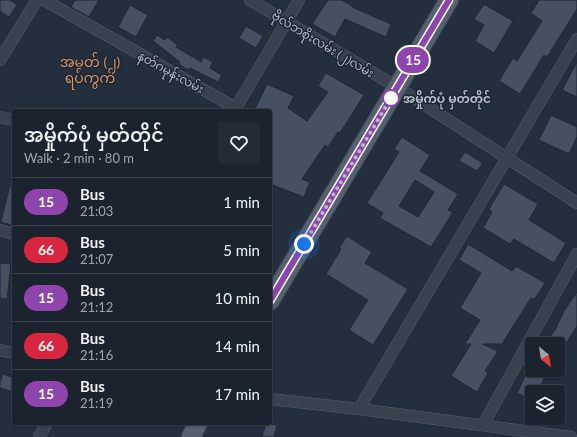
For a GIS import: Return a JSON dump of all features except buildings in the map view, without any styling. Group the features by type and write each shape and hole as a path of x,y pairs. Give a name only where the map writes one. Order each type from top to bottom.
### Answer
{"main road":[{"path":"272,296 449,0"},
{"path":"191,437 197,425"}],"street":[{"path":"0,60 37,0"},
{"name":"နတ်ဂမုန်းလမ်း","path":"44,0 233,109"},
{"name":"ဗိုလ်ဘစိုးလမ်း (၂)လမ်း","path":"250,0 397,87 577,203"},
{"path":"236,109 299,0"},
{"path":"358,409 577,39"},
{"path":"0,117 12,120"},
{"path":"0,230 12,233"},
{"path":"483,425 577,254"},
{"path":"272,399 570,437"},
{"path":"40,437 45,425"}],"bus line":[{"name":"15","path":"272,298 449,0"}],"place":[{"name":"အမှိုက်ပုံ မှတ်တိုင်","path":"391,98"}],"district":[{"name":"အမှတ် (၂) ရပ်ကွက်","path":"90,70"}],"route":[{"path":"304,244 391,98"}]}
